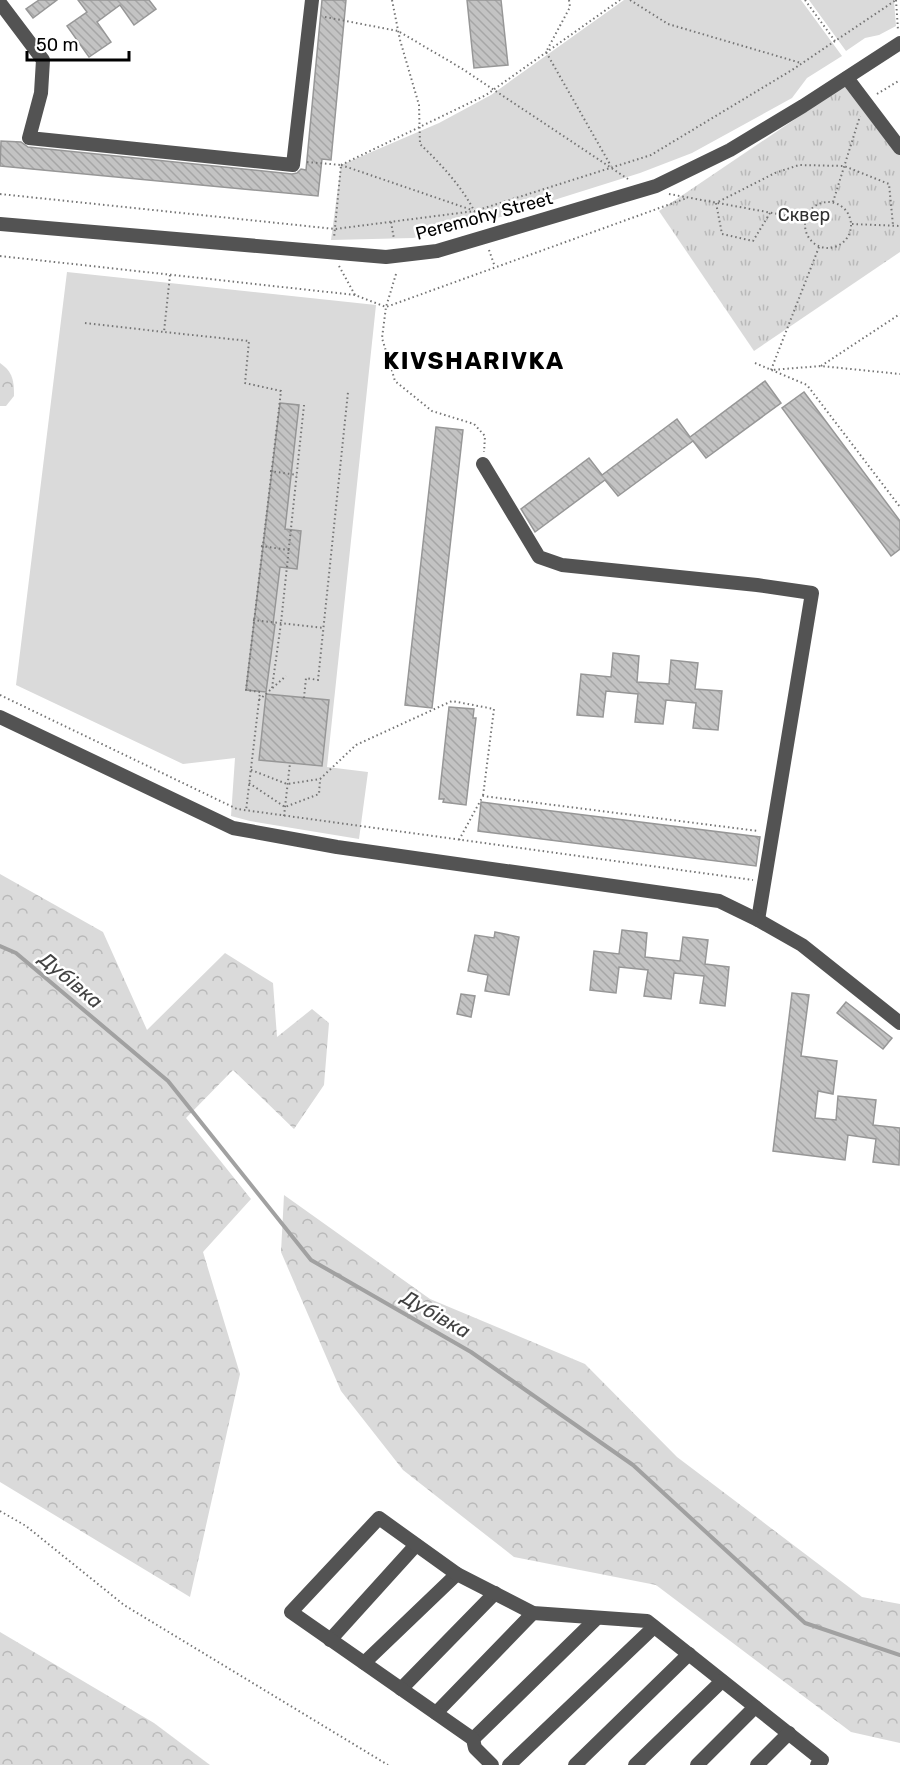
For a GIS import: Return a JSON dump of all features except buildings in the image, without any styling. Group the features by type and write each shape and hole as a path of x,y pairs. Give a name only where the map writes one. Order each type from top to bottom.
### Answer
{"street":[{"path":"0,3 43,60 41,93 29,138 293,165 311,7"},
{"name":"Peremohy Street","path":"0,224 386,257 437,251 483,233 645,190 730,150 899,43"},
{"path":"847,78 900,148"},
{"path":"483,464 539,557 562,565 757,585 812,593 758,920"},
{"path":"0,717 233,828 337,846 719,901 802,945 900,1023"},
{"path":"492,1765 475,1748 473,1739 291,1612 379,1518 457,1574 533,1613 647,1621 822,1760 817,1765"},
{"path":"330,1640 416,1545"},
{"path":"364,1663 457,1574"},
{"path":"401,1689 495,1593"},
{"path":"436,1713 533,1613"},
{"path":"473,1739 597,1617"},
{"path":"509,1765 654,1627"},
{"path":"576,1765 689,1654"},
{"path":"635,1765 722,1680"},
{"path":"697,1765 755,1707"},
{"path":"757,1765 789,1733"}],"path":[{"path":"392,0 398,31 419,105 420,144 442,164 475,211 495,267"},
{"path":"546,52 570,7 569,0"},
{"path":"341,165 486,95 620,0"},
{"path":"630,0 668,24 801,63"},
{"path":"805,0 835,41"},
{"path":"0,194 335,229 475,211 651,155 801,63 896,0 899,43"},
{"path":"311,7 398,31 493,90 645,190 806,219"},
{"path":"546,52 611,168"},
{"path":"833,202 864,102 900,80"},
{"path":"294,160 341,165 475,211"},
{"path":"341,165 333,253 355,295"},
{"path":"716,203 775,173 799,165 844,166 889,184 893,225"},
{"path":"833,202 846,210 850,217 852,224 850,232 847,239 834,248 819,247 807,237 806,219 811,208 818,204 833,202"},
{"path":"716,203 722,234 753,241 770,213"},
{"path":"392,222 394,238"},
{"path":"852,224 900,226"},
{"path":"771,370 819,247"},
{"path":"396,274 386,307 382,338 395,381 432,411 474,424 485,436 483,464"},
{"path":"164,332 170,275"},
{"path":"821,366 900,314"},
{"path":"85,323 249,341 245,382 281,391 246,690 260,692 246,811"},
{"path":"755,363 807,385 900,507"},
{"path":"771,370 821,366 900,374"},
{"path":"304,698 306,678 318,680 348,392"},
{"path":"272,687 304,405"},
{"path":"271,472 297,475"},
{"path":"262,546 289,550"},
{"path":"254,620 324,628"},
{"path":"259,700 286,676"},
{"path":"0,695 237,809 764,881"},
{"path":"251,770 287,784 320,779 356,745 452,701 494,709 483,796 459,840"},
{"path":"284,816 290,763"},
{"path":"285,807 319,794 320,779"},
{"path":"249,783 285,807"},
{"path":"483,796 772,833"},
{"path":"0,1511 26,1526 124,1605 388,1765"}],"green space":[{"path":"624,0 801,0 842,56 807,78 792,98 692,153 640,173 478,224 413,238 331,240 341,165 439,123 491,95"},
{"path":"809,0 894,0 896,26 879,35 865,38 846,51"},
{"name":"Сквер","path":"850,82 900,155 900,252 754,351 659,211"},
{"path":"67,272 376,305 327,767 368,772 359,839 231,816 235,758 183,764 16,685"},
{"path":"0,363 10,373 14,386 14,396 6,406 0,406"},
{"path":"0,874 103,932 147,1030 225,953 273,983 277,1037 312,1009 329,1023 324,1085 294,1129 233,1070 186,1118 251,1199 203,1252 240,1374 190,1597 0,1482"},
{"path":"284,1195 430,1299 585,1364 677,1457 862,1597 900,1604 900,1743 851,1732 656,1585 514,1557 403,1470 341,1391 281,1252"},
{"path":"0,1632 154,1723 210,1765 0,1765"}],"waterway":[{"name":"Дубівка","path":"0,946 16,953 168,1081 311,1260 471,1352 633,1465 805,1623 900,1655"}],"district":[{"name":"KIVSHARIVKA","path":"474,361"}]}
